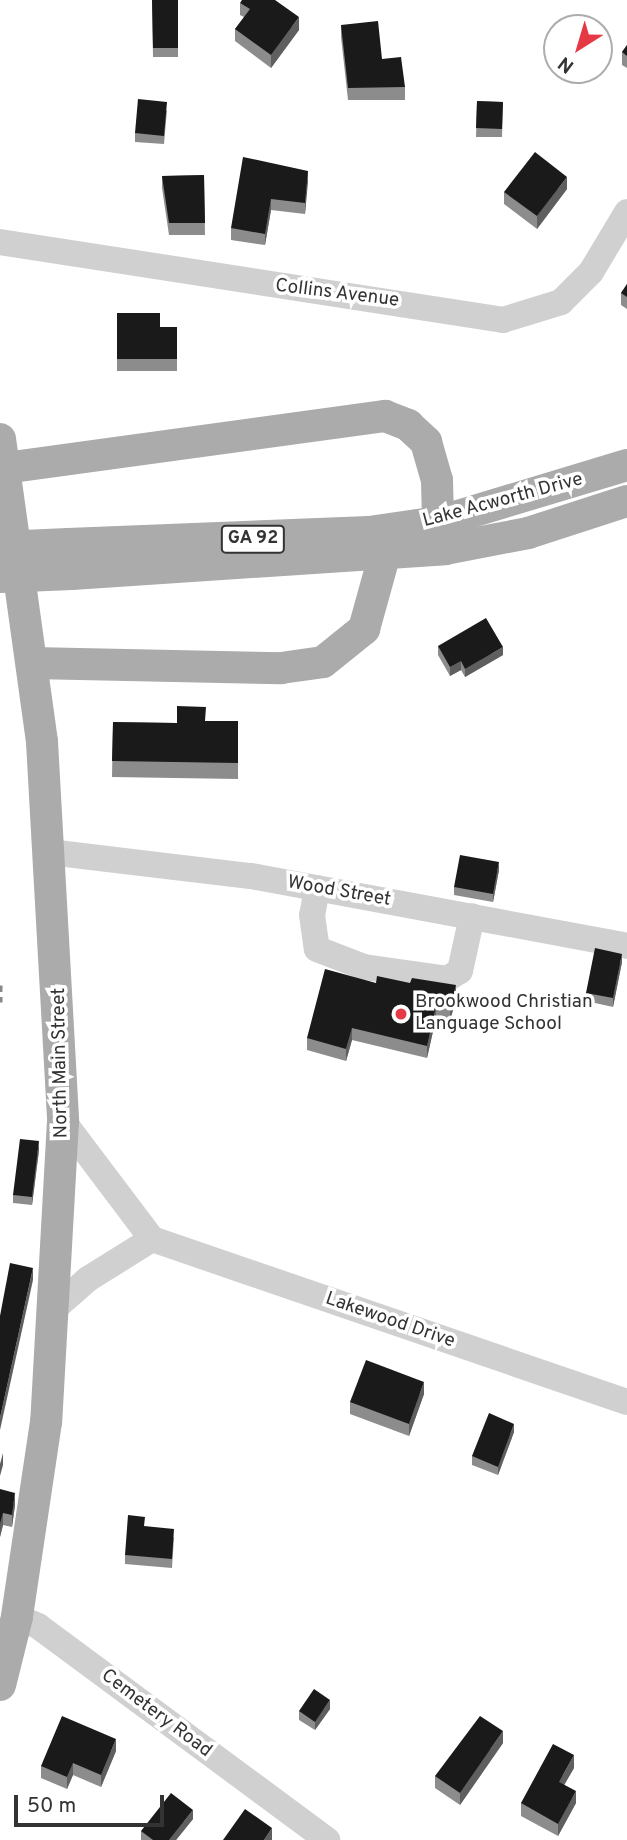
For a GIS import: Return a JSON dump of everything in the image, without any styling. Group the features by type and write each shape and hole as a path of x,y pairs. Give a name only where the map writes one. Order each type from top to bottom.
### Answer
{"main road":[{"path":"3,453 385,416 408,425 426,442 437,480 438,522"},
{"name":"North Main Street","path":"0,1685 17,1617 46,1422 55,1308 63,1121 49,852 32,663 3,453"},
{"name":"Lake Acworth Drive","path":"0,577 70,559 310,538 438,522 627,466"},
{"name":"Lake Acworth Drive","path":"0,547 70,559 384,556 528,533 627,501"},
{"path":"32,663 281,668 323,662 364,629 384,556"}],"street":[{"name":"Collins Avenue","path":"0,242 503,320 561,302 591,272 627,212"},
{"name":"Wood Street","path":"49,852 317,888 627,946"},
{"path":"317,888 312,915 317,949 364,967 447,979 460,971 472,916"},
{"path":"55,1308 88,1279 152,1239 63,1121"},
{"name":"Lakewood Drive","path":"152,1239 627,1402"},
{"name":"Cemetery Road","path":"17,1617 38,1626 326,1840"}],"building":[{"path":"152,0 178,0 178,48 153,48"},
{"path":"242,0 275,0 299,17 271,55 235,29 250,9 240,3"},
{"path":"378,21 382,59 401,57 405,87 348,88 341,25"},
{"path":"138,99 167,102 164,136 135,133"},
{"path":"477,101 503,102 502,129 476,128"},
{"path":"535,152 567,177 537,216 504,192"},
{"path":"243,157 308,171 305,203 271,199 265,234 231,228"},
{"path":"204,175 205,223 169,223 162,176"},
{"path":"627,284 627,297 621,293"},
{"path":"117,313 160,313 160,327 177,327 177,359 117,359"},
{"path":"486,618 503,647 465,669 461,661 450,667 438,646"},
{"path":"177,706 206,707 205,721 238,721 238,763 112,761 113,722 177,723"},
{"path":"460,855 499,862 493,894 454,887"},
{"path":"595,948 622,954 613,998 586,993"},
{"path":"325,969 376,983 377,976 410,983 412,978 456,985 450,1010 436,1006 427,1046 352,1028 346,1049 307,1038"},
{"path":"20,1139 39,1141 32,1197 13,1195"},
{"path":"10,1263 33,1268 0,1418 0,1316"},
{"path":"366,1360 424,1382 409,1424 350,1402"},
{"path":"489,1413 514,1424 498,1467 472,1456"},
{"path":"0,1489 15,1493 12,1515 3,1513 0,1524"},
{"path":"128,1515 145,1517 144,1526 174,1529 172,1559 125,1555"},
{"path":"314,1689 330,1700 315,1722 299,1711"},
{"path":"62,1716 116,1739 101,1775 73,1763 67,1777 41,1766"},
{"path":"480,1716 503,1731 460,1793 435,1776"},
{"path":"553,1744 574,1755 559,1782 576,1791 558,1824 521,1803"},
{"path":"171,1793 193,1810 169,1840 153,1840 141,1831"},
{"path":"245,1809 272,1828 264,1840 223,1840"}],"railway":[{"path":"0,985 0,1002"}],"place":[{"name":"Brookwood Christian Language School","path":"401,1014"}]}
